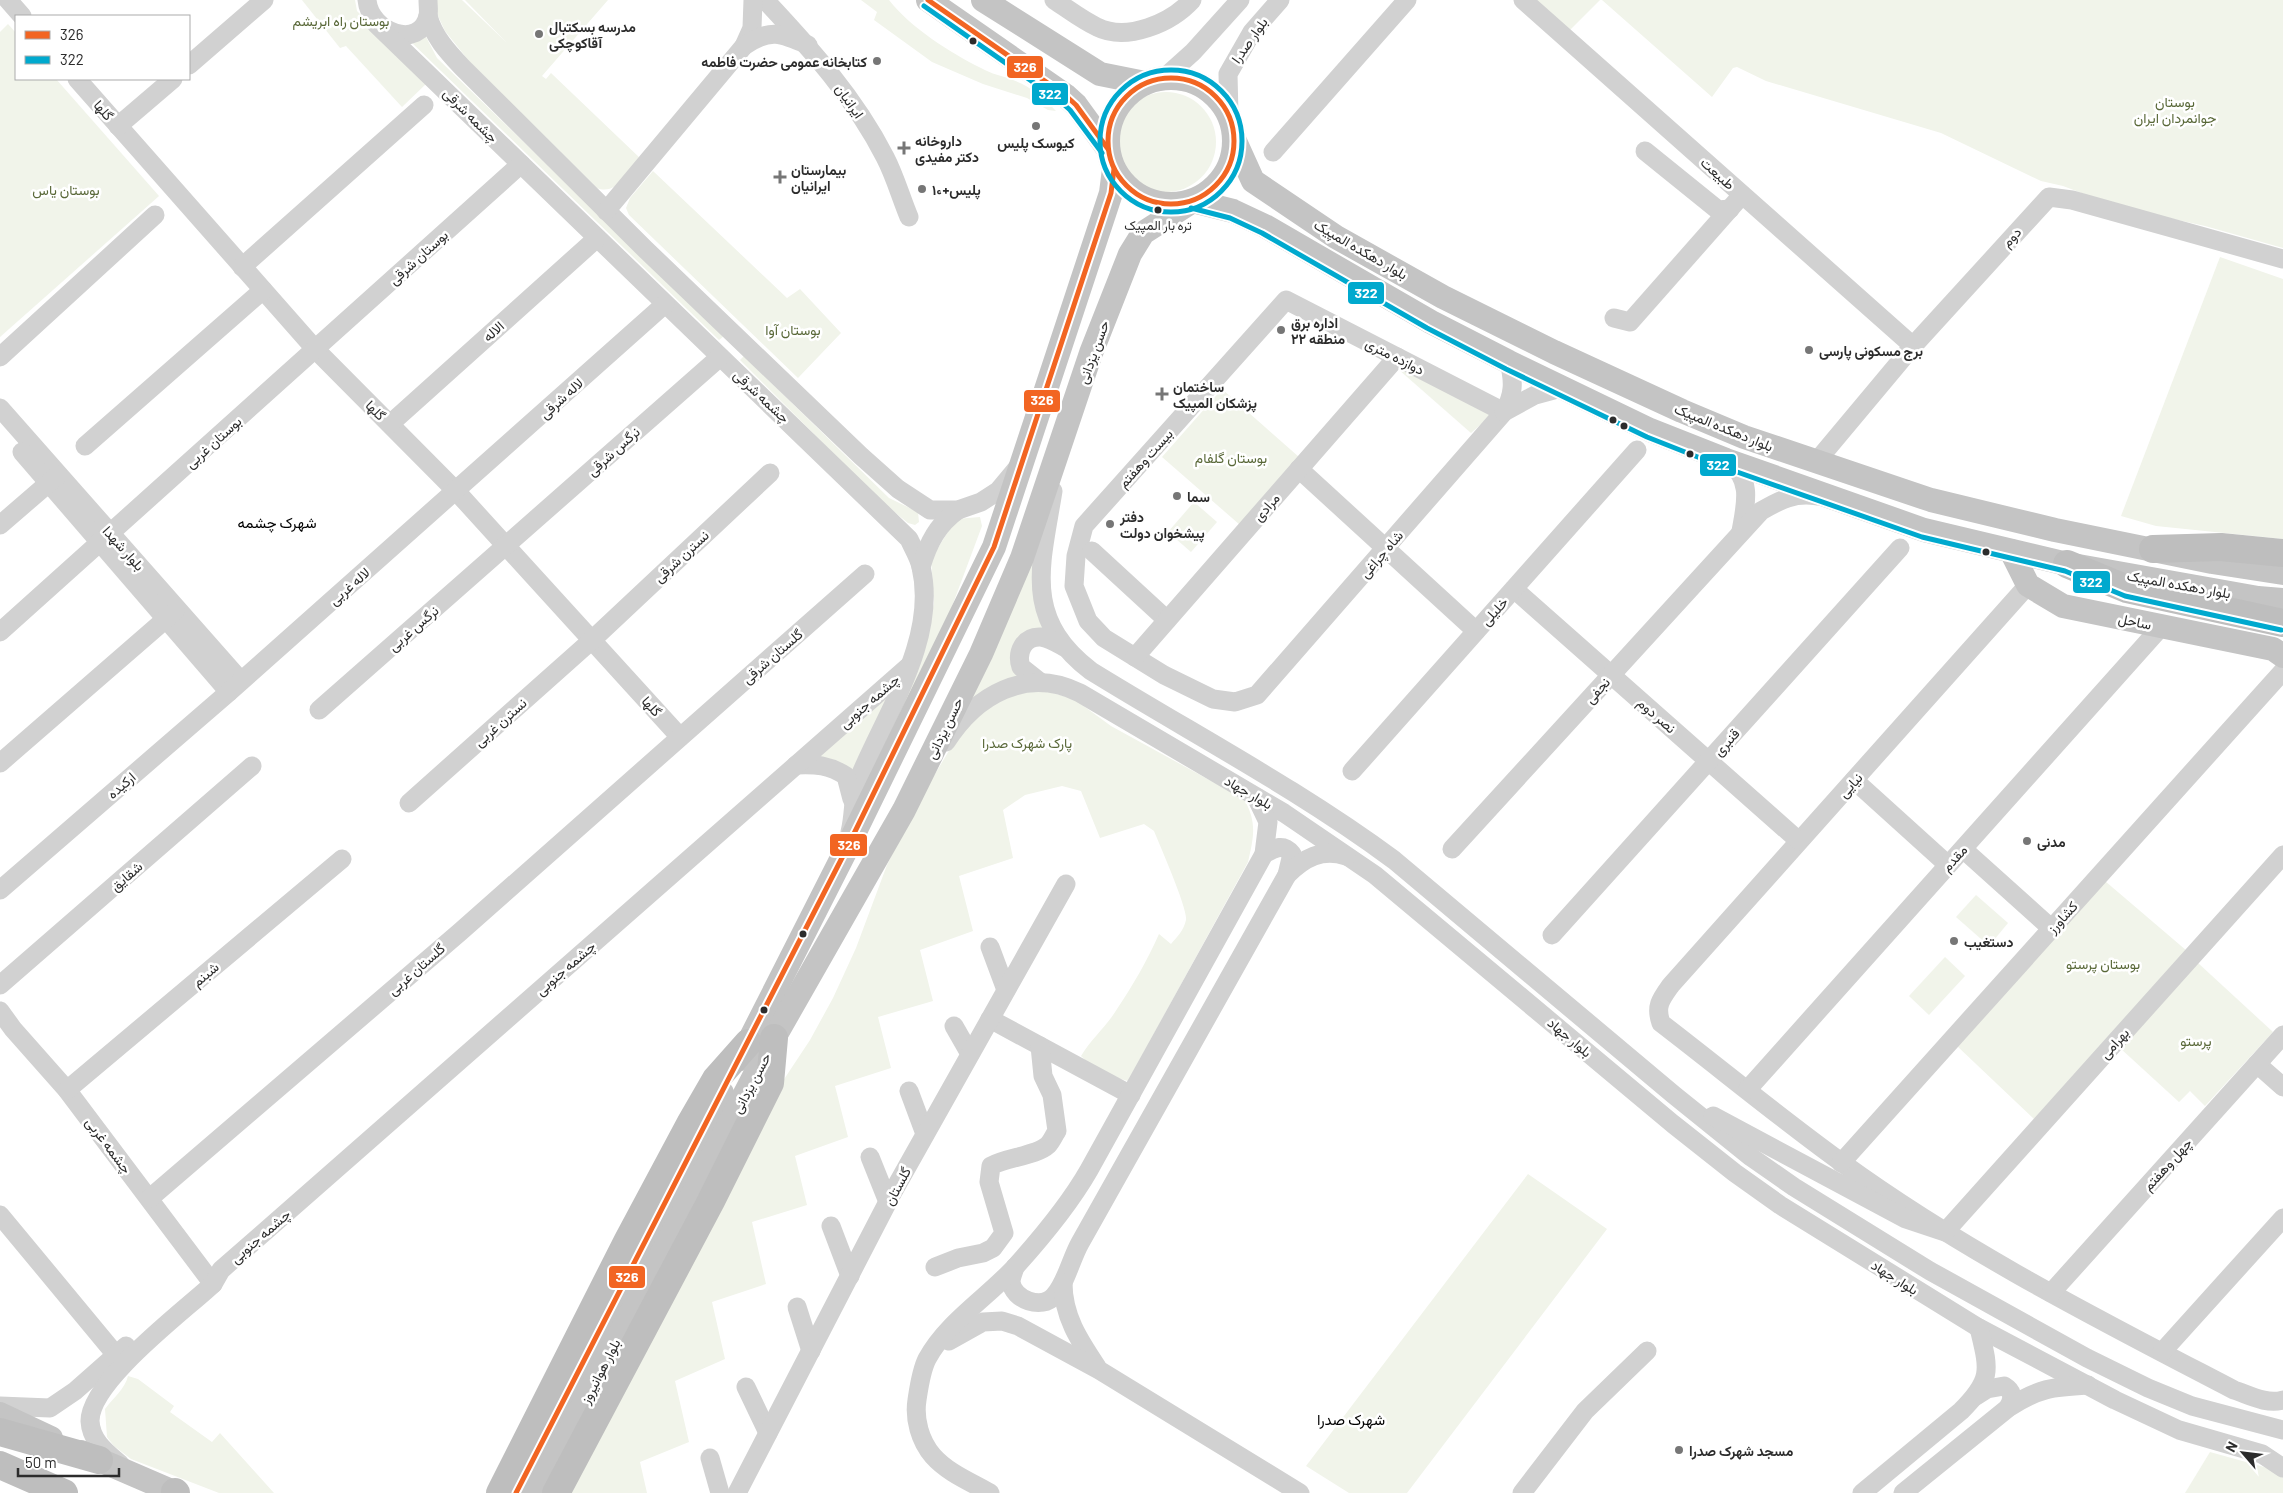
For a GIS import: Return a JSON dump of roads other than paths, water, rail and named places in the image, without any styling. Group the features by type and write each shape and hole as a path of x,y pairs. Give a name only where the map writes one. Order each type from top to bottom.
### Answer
{"highway":[{"path":"2153,550 2221,547 2283,553"},
{"path":"2067,564 2127,589 2283,623"},
{"path":"556,1493 711,1202 770,1083 774,1038"},
{"path":"500,1493 623,1249 690,1124 716,1079 748,1043"},
{"path":"0,1432 99,1460"},
{"path":"0,1465 64,1493"}],"main road":[{"path":"928,0 1076,104 1111,159 1124,184 1139,196 1156,203 1174,205 1193,201 1210,191 1224,176 1232,159 1234,139 1229,115 1218,98 1203,86 1184,79 1155,80 1100,74 983,0"},
{"path":"1111,159 1109,129 1116,110 1128,94 1155,80"},
{"name":"بلوار دهکده المپیک","path":"1234,139 1253,181 1336,237 1444,297 1682,412 1744,437 1931,500 2055,530 2212,562 2283,573"},
{"name":"حسن یزدانی","path":"655,1246 748,1043 845,852 994,547 1020,463 1111,193 1111,159"},
{"name":"حسن یزدانی","path":"655,1246 904,810 980,654 1018,567 1092,353 1130,254 1143,233 1193,201"},
{"name":"بلوار دهکده المپیک","path":"1193,201 1233,211 1265,226 1431,322 1509,362 1650,430 1726,460 1924,530 2067,564 2258,598 2283,600"},
{"path":"2011,551 2028,586"},
{"name":"ساحل","path":"2028,586 2063,606 2273,649 2283,656"},
{"name":"بلوار هوانیروز","path":"516,1493 655,1246"},
{"name":"بلوار هوانیروز","path":"537,1493 655,1246"},
{"path":"0,1414 176,1493"}],"street":[{"path":"190,64 264,0"},
{"path":"367,0 370,14 376,24 392,32 407,34 420,28 428,8"},
{"path":"744,46 752,28 753,0"},
{"name":"ایرانیان","path":"765,0 808,45 848,97 886,158 909,218"},
{"path":"1054,0 1099,28 1123,32 1145,30 1165,22 1192,0"},
{"path":"1155,80 1202,43 1240,0"},
{"name":"بلوار صدرا","path":"1229,115 1228,74 1231,66 1252,32 1280,0"},
{"path":"1273,152 1407,0"},
{"name":"طبیعت","path":"1523,0 1736,202 1913,346"},
{"name":"چشمه شرقی","path":"428,8 432,29 449,53 606,211 861,456 898,489 930,510"},
{"name":"چشمه شرقی","path":"376,24 909,539 921,567 924,606 918,640 900,692 859,778 853,801 854,818 845,852"},
{"path":"606,211 744,46 760,35 777,33 808,45"},
{"name":"گلها","path":"78,80 316,350 456,491 680,737"},
{"path":"118,126 172,80"},
{"path":"242,267 424,106"},
{"path":"1645,151 1718,210 1736,202"},
{"name":"بوستان شرقی","path":"316,350 521,164"},
{"name":"دوم","path":"1816,462 1913,346 2050,197 2072,200 2283,260"},
{"path":"1614,318 1630,322 1736,202"},
{"path":"0,357 155,215"},
{"name":"الاله","path":"390,424 597,238"},
{"path":"85,446 263,290"},
{"name":"دوازده متری","path":"1286,300 1504,412"},
{"name":"بیست وهفتم","path":"1135,656 1104,638 1088,621 1079,602 1074,586 1076,556 1084,526 1286,300"},
{"name":"لاله شرقی","path":"456,491 665,304"},
{"name":"بوستان غربی","path":"0,632 316,350"},
{"name":"نرگس شرقی","path":"507,546 720,357"},
{"name":"مرادی","path":"1135,656 1397,357"},
{"path":"1504,412 1512,397 1514,382 1509,362"},
{"path":"1504,412 1535,396 1561,388"},
{"name":"شاه چراغی","path":"1135,656 1213,700 1235,702 1257,695 1504,412"},
{"name":"بلوار شهدا","path":"2,418 235,686"},
{"name":"خلیلی","path":"1352,771 1637,450"},
{"name":"بلوار جهاد","path":"1058,454 1040,586 1046,613 1064,647 1091,672 1304,798 1350,828 1401,867 1674,1095 1751,1157 1794,1187 1930,1271 2023,1324 2148,1388 2192,1406 2240,1417 2283,1430"},
{"path":"1726,460 1739,469 1746,489 1741,531"},
{"path":"921,567 926,549 936,531 947,517 958,510 981,502 998,491 1020,463"},
{"path":"1299,470 1476,631"},
{"name":"نسترن شرقی","path":"592,640 770,473"},
{"path":"0,525 54,478"},
{"name":"لاله غربی","path":"235,686 456,491"},
{"name":"نجفی","path":"1452,849 1761,511 1786,497 1805,494 1828,497"},
{"path":"909,539 917,540 927,534 932,522 930,510 958,510"},
{"name":"نرگس غربی","path":"319,710 507,546"},
{"name":"قنبری","path":"1552,935 1900,548"},
{"path":"1092,551 1167,620"},
{"name":"گلستان شرقی","path":"680,737 865,574"},
{"name":"نیایی","path":"1945,1232 1841,1163 1661,1023 1657,1011 1663,996 1672,985 2028,586"},
{"name":"نصر دوم","path":"1514,589 1799,841"},
{"path":"0,763 172,614"},
{"name":"مقدم","path":"1748,1089 2161,627"},
{"path":"1040,682 1021,667 1019,661 1020,649 1031,639 1042,637 1064,647"},
{"name":"نسترن غربی","path":"409,803 592,640"},
{"name":"چشمه جنوبی","path":"0,1406 50,1408 75,1391 213,1276 908,667"},
{"name":"کشاورز","path":"1841,1163 2283,671"},
{"name":"بلوار جهاد","path":"904,810 952,733 972,709 988,697 1008,688 1040,682 1060,684 1080,693 1256,797 1352,858 1375,875 1673,1124 1735,1173 1780,1205 1979,1328 2179,1430 2262,1454 2283,1468"},
{"name":"ارکیده","path":"0,890 235,686"},
{"name":"گلستان غربی","path":"150,1198 460,932 680,737"},
{"path":"796,765 816,764 833,768 846,776 853,801"},
{"name":"شقایق","path":"0,986 252,766"},
{"path":"1854,780 1948,866"},
{"path":"990,1493 952,1472 933,1456 920,1434 915,1410 919,1385 927,1360 962,1318 1015,1266 1075,1194 1264,854 1268,822 1256,797"},
{"path":"1264,854 1281,847 1288,848 1292,854 1287,875"},
{"path":"1963,849 2052,929"},
{"path":"1015,1266 1011,1282 1016,1294 1027,1300 1040,1303 1053,1298 1063,1283 1069,1264 1080,1243 1287,875 1299,863 1316,855 1336,853 1352,858"},
{"name":"بهرامی","path":"1945,1232 2283,855"},
{"name":"شبنم","path":"67,1090 342,859"},
{"name":"گلستان","path":"737,1493 888,1202 1066,884"},
{"path":"990,947 1006,990"},
{"name":"چشمه غربی","path":"0,1011 13,1029 67,1090 213,1276"},
{"path":"990,1019 1131,1095"},
{"path":"954,1026 970,1054"},
{"name":"چهل وهفتم","path":"2051,1293 2283,1034"},
{"path":"935,1267 993,1248 1004,1233 989,1182 991,1166 1002,1160 1048,1145 1057,1131 1052,1095 1043,1076 1040,1046"},
{"path":"2257,1064 2283,1086"},
{"path":"909,1091 925,1134"},
{"path":"1674,1095 1906,1219 1945,1232 2051,1293 2183,1364 2242,1393 2268,1401 2283,1400"},
{"path":"870,1157 888,1202"},
{"path":"0,1214 116,1355"},
{"path":"2162,1352 2283,1218"},
{"path":"831,1226 850,1276"},
{"name":"چشمه جنوبی","path":"131,1474 103,1449 94,1436 90,1420 98,1396 126,1362 213,1276"},
{"path":"1063,1283 1063,1301 1068,1319 1076,1336 1099,1370"},
{"path":"796,1308 811,1350"},
{"path":"927,1360 955,1336 968,1329 983,1322 1002,1321 1036,1335 1099,1370 1300,1493"},
{"path":"1976,1396 1986,1376 1988,1364 1979,1328"},
{"path":"1522,1493 1585,1411 1647,1350"},
{"path":"2183,1364 2240,1417"},
{"path":"1903,1493 2008,1408 2035,1392 2048,1388 2089,1385"},
{"path":"1862,1493 1987,1388 2004,1386 2011,1391 2012,1396 2008,1408"},
{"path":"746,1387 768,1433"},
{"path":"2262,1454 2283,1458"},
{"path":"710,1458 720,1493"}],"place":[{"name":"مدرسه بسکتبال آقاکوچکی","path":"539,34"},
{"name":"کتابخانه عمومی حضرت فاطمه","path":"877,61"},
{"name":"کیوسک پلیس","path":"1036,126"},
{"name":"داروخانه دکتر مفیدی","path":"904,148"},
{"name":"بیمارستان ایرانیان","path":"780,177"},
{"name":"پلیس+۱۰","path":"922,189"},
{"name":"تره بار المپیک","path":"1158,210"},
{"name":"اداره برق منطقه ۲۲","path":"1281,330"},
{"name":"برج مسکونی پارسی","path":"1809,350"},
{"name":"ساختمان پزشکان المپیک","path":"1162,394"},
{"name":"سما","path":"1177,496"},
{"name":"دفتر پیشخوان دولت","path":"1110,524"},
{"name":"مدنی","path":"2027,841"},
{"name":"دستغیب","path":"1954,941"},
{"name":"مسجد شهرک صدرا","path":"1679,1450"}],"district":[{"name":"شهرک چشمه","path":"277,522"},
{"name":"شهرک صدرا","path":"1351,1419"}],"park label":[{"name":"بوستان راه ابریشم","path":"341,20"},
{"name":"بوستان جوانمردان ایران","path":"2175,109"},
{"name":"بوستان یاس","path":"66,189"},
{"name":"بوستان آوا","path":"793,329"},
{"name":"بوستان گلفام","path":"1231,457"},
{"name":"پارک شهرک صدرا","path":"1027,742"},
{"name":"بوستان پرستو","path":"2103,963"},
{"name":"پرستو","path":"2196,1040"}]}
